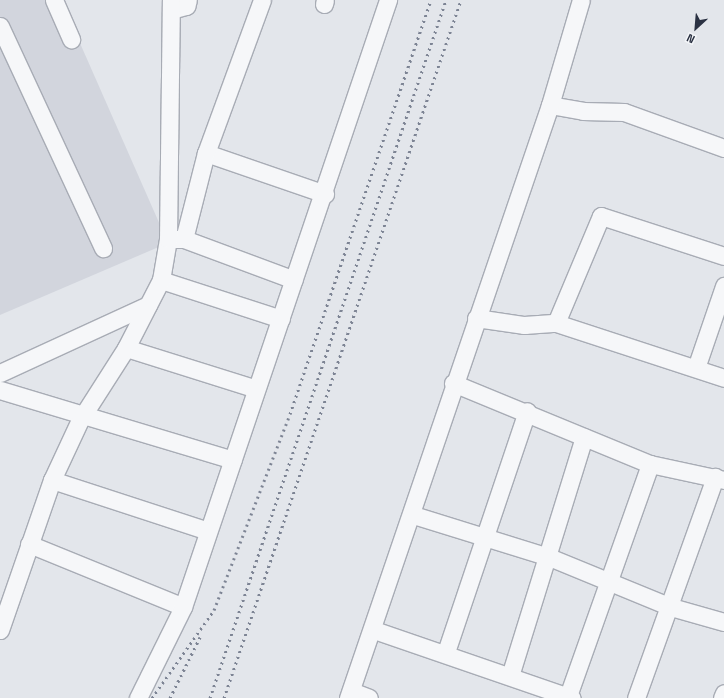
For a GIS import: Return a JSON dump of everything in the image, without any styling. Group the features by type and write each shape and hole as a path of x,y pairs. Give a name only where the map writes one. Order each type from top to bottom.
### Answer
{"street":[{"path":"54,0 71,39"},
{"path":"176,239 171,5 186,6 188,0"},
{"path":"0,630 52,480 85,415 126,348 161,280 262,0"},
{"path":"138,698 182,607 233,460 254,388 281,319 388,0"},
{"path":"369,698 349,695 374,630 413,515 453,383 550,105 581,0"},
{"path":"0,26 103,248"},
{"path":"550,105 583,111 624,112 724,148"},
{"path":"206,153 324,194"},
{"path":"556,323 601,216 724,256"},
{"path":"176,239 294,280"},
{"path":"161,280 281,319"},
{"path":"696,368 724,286"},
{"path":"0,373 148,306"},
{"path":"476,318 524,325 556,323 724,378"},
{"path":"126,348 254,388"},
{"path":"453,383 526,411 650,464 719,479 636,698"},
{"path":"0,390 233,460"},
{"path":"446,652 526,411"},
{"path":"510,676 549,557 584,437"},
{"path":"374,630 446,652 570,697 608,581 650,464"},
{"path":"52,480 208,530"},
{"path":"413,515 549,557 670,607 724,622"},
{"path":"29,544 182,607"},
{"path":"722,698 724,693"}],"shaded area":[{"path":"0,0 61,0 168,243 0,315"}],"railway":[{"path":"152,698 214,610 290,414 431,0"},
{"path":"210,698 446,0"},
{"path":"224,698 461,0"},
{"path":"170,698 200,637"}]}
